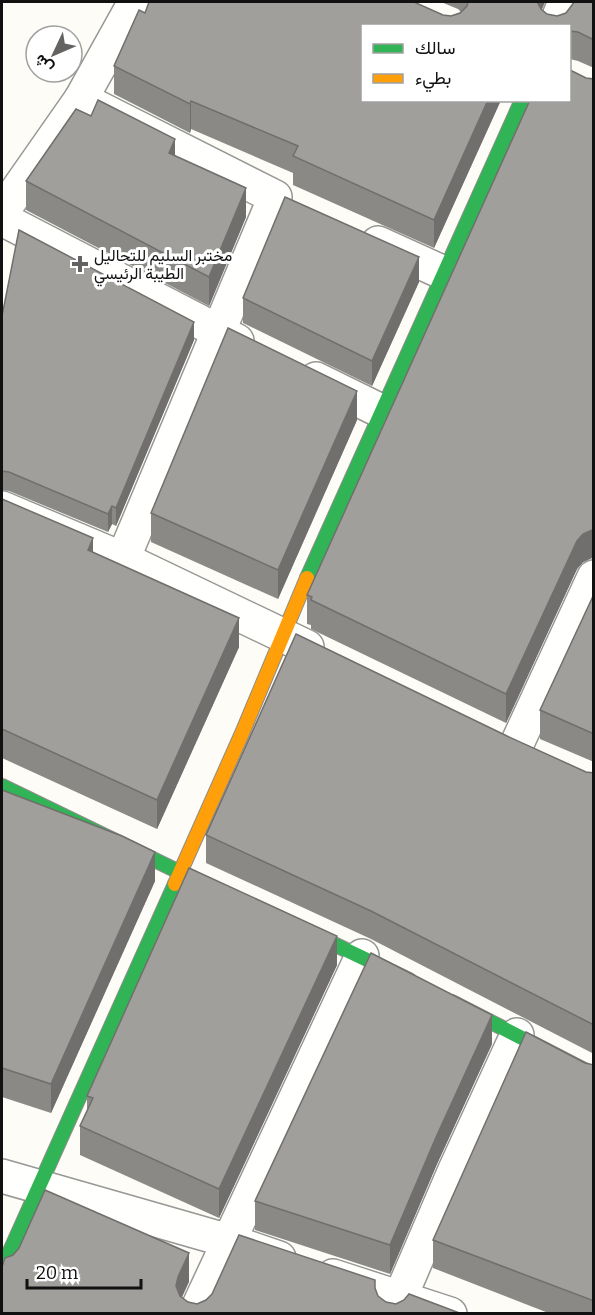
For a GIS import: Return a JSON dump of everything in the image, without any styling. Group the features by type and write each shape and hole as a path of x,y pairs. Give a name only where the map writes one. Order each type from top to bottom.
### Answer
{"street":[{"path":"2,212 81,99 135,2"},
{"path":"556,24 565,2"},
{"path":"81,99 307,212"},
{"path":"2,1269 243,731 282,635 381,411 521,102"},
{"path":"123,559 275,197"},
{"path":"2,219 259,352"},
{"path":"349,230 444,273"},
{"path":"290,367 381,411"},
{"path":"2,508 123,559 335,661"},
{"path":"515,748 592,583"},
{"path":"484,733 544,761"},
{"path":"2,786 212,887"},
{"path":"287,922 362,956 424,988"},
{"path":"195,1314 362,956"},
{"path":"445,998 594,1075"},
{"path":"397,1306 454,1172 517,1035"},
{"path":"2,1176 229,1241 397,1306 450,1314"}],"building":[{"path":"149,2 414,2 443,15 451,16 460,13 468,2 537,2 547,14 557,16 566,13 574,2 594,2 594,40 571,31 571,24 361,24 361,102 487,102 434,220 293,156 298,146 191,101 190,104 114,66 139,10 145,13"},
{"path":"571,70 586,78 594,79 594,530 583,534 577,541 506,694 311,600 312,597 307,595 529,102 571,102"},
{"path":"98,100 175,139 169,153 246,188 209,277 26,181 76,109 91,116"},
{"path":"285,197 419,257 372,361 243,298"},
{"path":"19,230 194,322 116,508 112,506 108,514 2,471 2,316"},
{"path":"228,328 357,391 278,570 151,513"},
{"path":"2,499 93,538 88,550 239,618 157,800 2,729"},
{"path":"594,594 594,734 540,710"},
{"path":"296,634 507,736 586,772 594,773 594,1025 371,911 206,835"},
{"path":"2,790 122,836 155,852 51,1084 2,1068"},
{"path":"189,868 337,936 219,1189 80,1126 93,1098 87,1096"},
{"path":"371,953 492,1015 390,1245 255,1201"},
{"path":"526,1032 585,1063 594,1065 594,1301 433,1240"},
{"path":"45,1190 189,1253 176,1286 180,1296 188,1302 197,1304 212,1294 239,1235 375,1280 378,1296 386,1302 396,1304 409,1294 462,1314 2,1314 2,1267 5,1258 13,1255 19,1248"}],"traffic: fast":[{"path":"307,578 521,102"},
{"path":"2,786 200,882"},
{"path":"2,1269 175,884"},
{"path":"296,926 409,980"},
{"path":"452,1002 594,1075"}],"traffic: slow":[{"path":"175,884 243,731 307,578"}],"place":[{"name":"مختبر السليم للتحاليل الطيبة الرئيسي","path":"80,264"}]}
